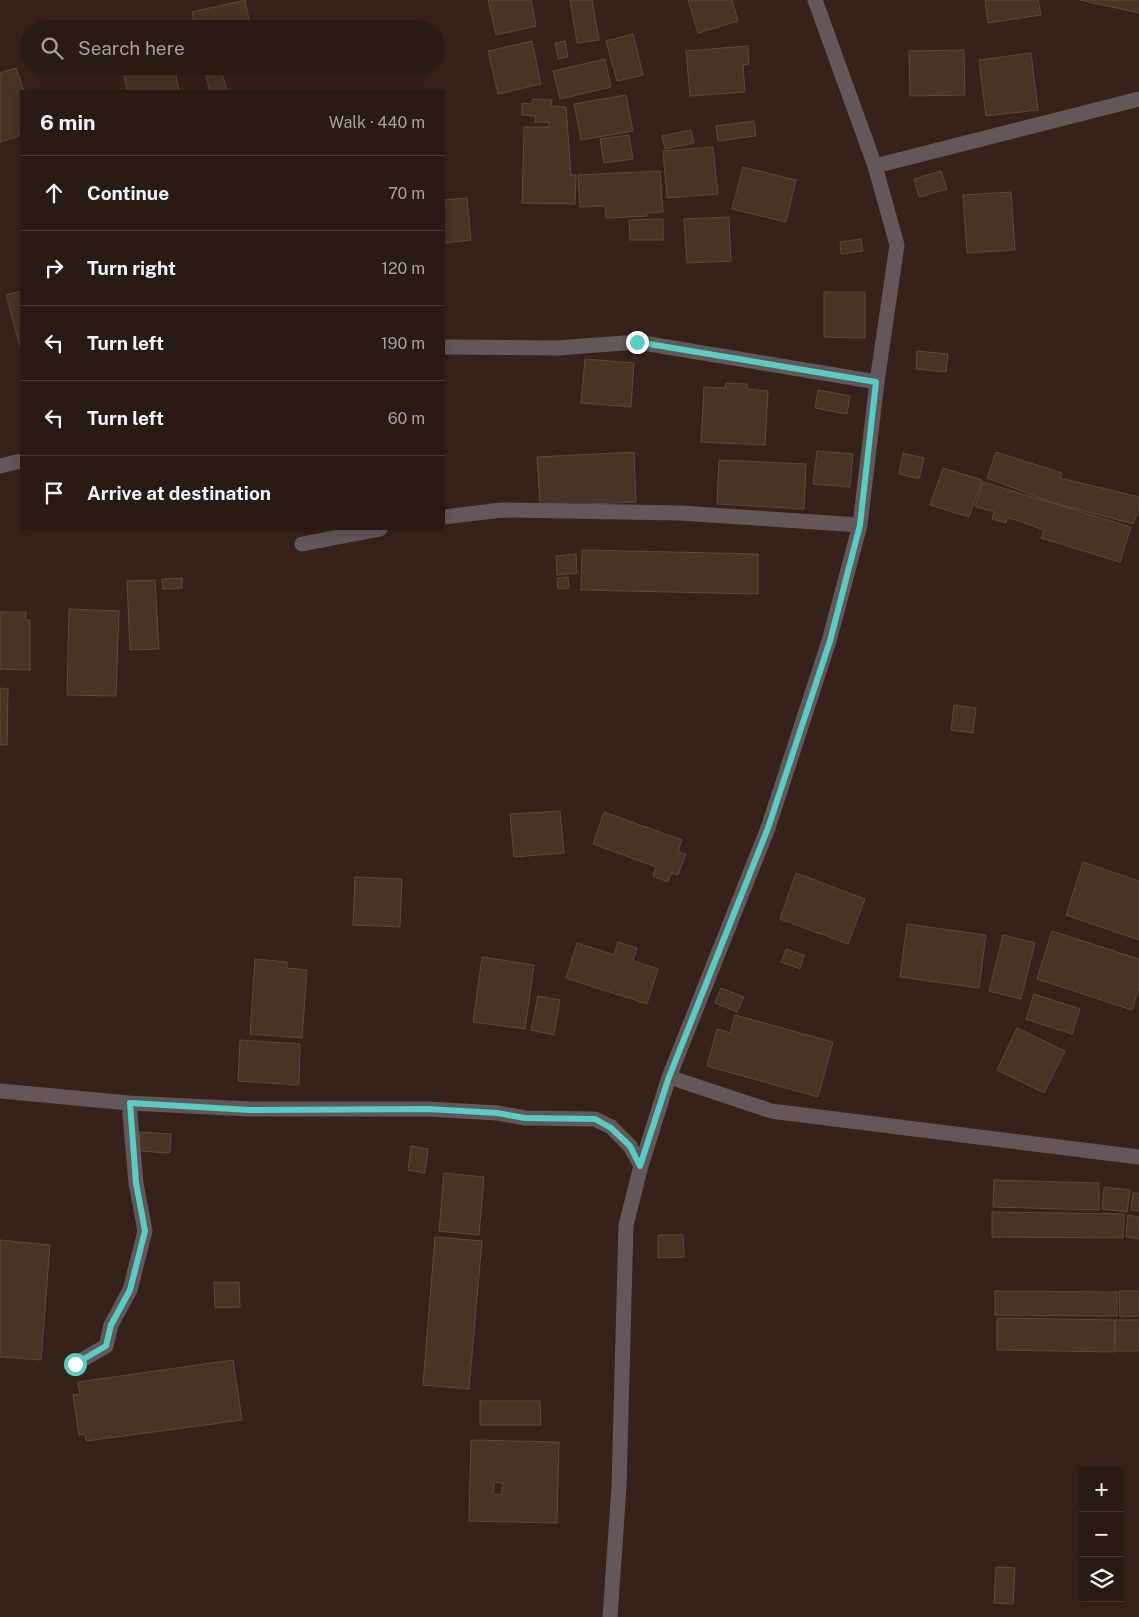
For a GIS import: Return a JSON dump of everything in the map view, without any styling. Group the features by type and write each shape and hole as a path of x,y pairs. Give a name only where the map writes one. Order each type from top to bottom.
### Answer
{"street":[{"path":"610,1617 620,1487 626,1225 640,1166 669,1077 768,828 830,641 860,525 876,382 897,245 875,166 815,0"},
{"path":"875,166 1139,99"},
{"path":"445,347 533,349 637,342 876,382"},
{"path":"0,466 20,461"},
{"path":"445,517 501,510 661,513 860,525"},
{"path":"302,544 375,530"},
{"path":"669,1077 771,1111 1139,1157"},
{"path":"0,1091 130,1103 250,1110 428,1109 497,1113 525,1118 595,1119 611,1128 630,1146 640,1166"},
{"path":"75,1364 106,1346 111,1325 130,1290 145,1231 136,1183 130,1103"}],"building":[{"path":"245,0 249,20 193,20 192,12"},
{"path":"488,0 531,0 536,26 496,35"},
{"path":"570,0 592,0 599,40 577,43"},
{"path":"688,0 732,0 738,21 698,33"},
{"path":"985,0 1038,0 1041,15 988,23"},
{"path":"1080,0 1139,0 1139,13"},
{"path":"633,34 643,75 617,81 606,41"},
{"path":"532,41 541,84 498,94 488,51"},
{"path":"565,41 568,57 558,59 555,43"},
{"path":"748,46 749,64 743,65 745,92 690,96 686,51"},
{"path":"964,50 965,95 910,96 909,51"},
{"path":"1031,53 1038,110 986,116 979,60"},
{"path":"605,59 611,87 560,99 553,71"},
{"path":"16,68 24,90 20,90 20,135 0,142 0,73"},
{"path":"124,75 176,75 179,90 127,90"},
{"path":"206,75 222,75 227,90 210,90"},
{"path":"626,95 633,131 581,140 574,104"},
{"path":"533,99 552,100 551,106 566,107 571,175 576,175 575,204 522,203 524,127 549,127 549,122 535,122 535,116 522,115 522,103 532,104"},
{"path":"754,121 756,136 718,141 716,126"},
{"path":"691,130 694,143 665,149 662,136"},
{"path":"629,135 633,159 604,163 600,139"},
{"path":"713,147 718,194 667,198 663,151"},
{"path":"743,167 796,180 786,222 732,209"},
{"path":"660,171 663,212 646,213 647,216 606,218 605,206 580,207 578,175"},
{"path":"941,171 947,189 919,197 914,179"},
{"path":"1011,192 1015,250 967,253 963,195"},
{"path":"467,198 471,240 445,243 445,200"},
{"path":"729,217 731,261 687,263 684,219"},
{"path":"663,219 663,240 630,240 629,220"},
{"path":"861,239 863,251 841,254 840,242"},
{"path":"20,291 20,346 6,295"},
{"path":"824,292 865,292 865,338 824,337"},
{"path":"917,351 948,354 946,372 916,369"},
{"path":"585,359 634,363 631,407 581,403"},
{"path":"726,383 747,384 747,389 768,391 765,445 701,442 704,387 725,388"},
{"path":"818,390 850,396 847,414 815,408"},
{"path":"817,451 853,454 850,487 813,484"},
{"path":"634,452 636,502 540,506 537,457"},
{"path":"996,452 1062,473 1060,478 1139,497 1139,509 1133,524 1051,502 987,478"},
{"path":"903,453 924,458 919,479 899,474"},
{"path":"719,460 806,464 804,509 717,504"},
{"path":"943,468 982,480 969,517 930,505"},
{"path":"983,482 1131,527 1120,562 1041,538 1044,530 1016,520 1007,518 1006,523 992,519 994,512 975,506"},
{"path":"582,550 758,554 758,594 581,590"},
{"path":"576,554 577,573 557,575 556,556"},
{"path":"568,577 569,588 558,589 557,578"},
{"path":"182,578 182,588 163,589 162,579"},
{"path":"155,580 159,649 130,650 127,581"},
{"path":"69,609 119,611 116,696 67,695"},
{"path":"0,612 26,612 26,620 30,620 30,670 0,669"},
{"path":"0,688 8,689 7,745 0,745"},
{"path":"954,705 976,708 973,733 951,730"},
{"path":"560,811 564,853 514,857 510,814"},
{"path":"604,812 682,840 678,852 686,854 678,875 671,873 668,882 653,876 656,867 593,844"},
{"path":"1083,862 1139,881 1139,940 1066,915"},
{"path":"796,873 865,899 848,944 780,919"},
{"path":"355,877 402,879 400,927 353,925"},
{"path":"907,924 986,935 979,988 900,977"},
{"path":"1052,931 1139,959 1139,988 1132,1010 1037,979"},
{"path":"1003,935 1035,943 1021,999 989,991"},
{"path":"618,942 637,948 633,961 658,969 647,1004 566,978 577,943 614,955"},
{"path":"786,949 804,955 800,969 781,962"},
{"path":"482,957 534,965 525,1029 473,1022"},
{"path":"255,959 287,962 287,968 307,970 302,1038 250,1034"},
{"path":"721,988 744,997 737,1012 715,1003"},
{"path":"1034,994 1080,1009 1072,1034 1026,1019"},
{"path":"538,996 560,1000 554,1035 531,1030"},
{"path":"735,1015 833,1042 818,1097 707,1066 717,1029 730,1033"},
{"path":"1017,1028 1065,1051 1044,1093 997,1070"},
{"path":"240,1040 300,1044 299,1085 238,1081"},
{"path":"140,1132 171,1134 170,1153 139,1151"},
{"path":"411,1146 428,1149 425,1173 408,1170"},
{"path":"444,1173 484,1177 479,1235 439,1231"},
{"path":"994,1180 1099,1183 1099,1210 993,1207"},
{"path":"1104,1187 1130,1190 1127,1212 1102,1209"},
{"path":"1133,1193 1139,1193 1139,1211 1131,1210"},
{"path":"992,1212 1124,1214 1123,1238 992,1237"},
{"path":"1128,1215 1139,1217 1139,1239 1126,1237"},
{"path":"658,1235 683,1235 684,1257 658,1258"},
{"path":"435,1237 482,1241 469,1389 423,1385"},
{"path":"0,1240 50,1245 41,1360 0,1357"},
{"path":"214,1282 239,1282 240,1307 215,1308"},
{"path":"995,1291 1117,1292 1117,1316 995,1315"},
{"path":"1119,1291 1139,1291 1139,1316 1120,1317"},
{"path":"997,1318 1115,1320 1114,1352 997,1350"},
{"path":"1115,1320 1139,1320 1139,1351 1115,1351"},
{"path":"233,1360 242,1420 86,1441 85,1434 79,1435 73,1395 80,1394 78,1382"},
{"path":"480,1401 540,1401 541,1425 480,1425"},
{"path":"471,1440 559,1442 557,1523 469,1521","holes":["494,1482 503,1483 501,1495 493,1494"]},
{"path":"996,1567 1015,1568 1013,1604 994,1603"}],"route":[{"path":"75,1364 106,1346 111,1325 130,1290 145,1231 136,1183 130,1103 250,1110 428,1109 497,1113 525,1118 595,1119 611,1128 630,1146 640,1166 669,1077 768,828 830,641 860,525 876,382 637,342"}]}
